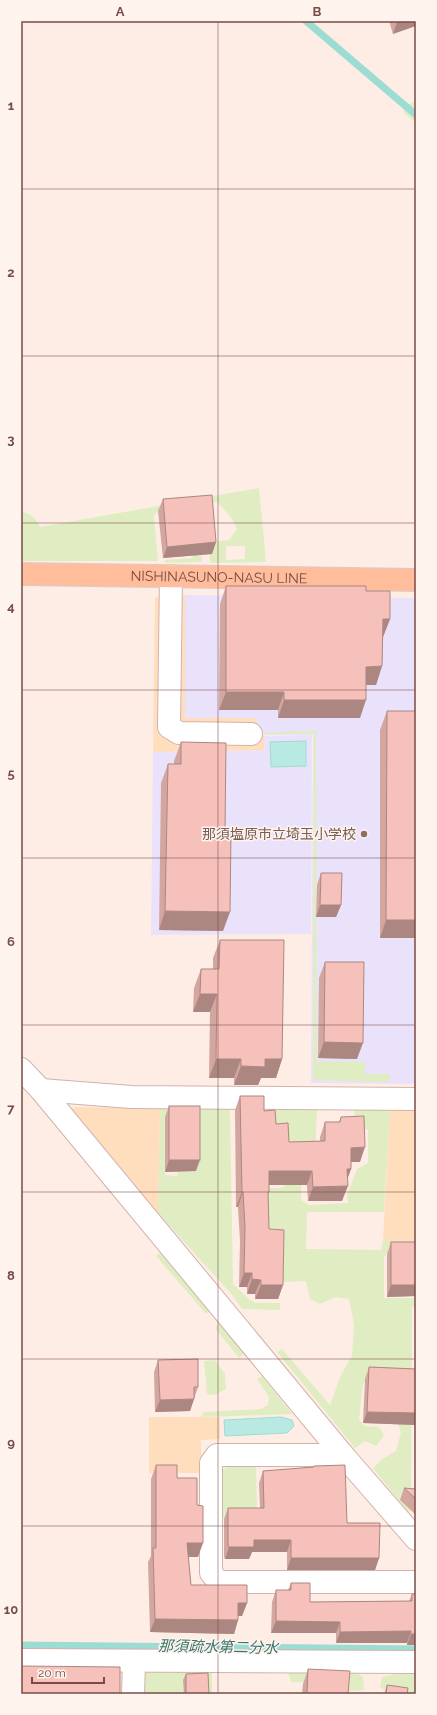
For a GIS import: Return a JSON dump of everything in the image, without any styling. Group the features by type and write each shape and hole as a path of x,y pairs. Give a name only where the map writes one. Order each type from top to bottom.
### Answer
{"main road":[{"name":"NISHINASUNO-NASU LINE","path":"21,574 416,580"}],"street":[{"path":"171,576 169,728 179,733 251,734"},
{"path":"21,1069 41,1090 343,1455 416,1539"},
{"path":"41,1090 131,1097 416,1099"},
{"path":"343,1455 217,1456 212,1463 211,1573 219,1582 416,1582"},
{"path":"21,1660 134,1662 416,1662"},
{"path":"133,1694 134,1662"}],"shaded area":[{"name":"那須塩原市立埼玉小学校","path":"185,595 416,598 416,1084 311,1083 313,735 264,735 254,718 185,718"},
{"path":"312,735 311,934 151,935 153,752 264,750 264,736"}],"green space":[{"path":"416,101 416,123 403,112 409,104"},
{"path":"259,488 266,562 210,563 209,542 229,540 237,529 231,517 217,502 158,511 154,516 158,561 21,561 21,512 32,516 40,527","holes":["226,546 245,546 245,559 226,560"]},
{"path":"192,548 201,548 202,562 165,563 165,560 193,558"},
{"path":"316,731 317,1061 365,1062 365,1074 389,1074 390,1076 387,1082 313,1080 314,734 265,734 263,732"},
{"path":"160,1108 230,1109 233,1284 250,1300 256,1303 280,1303 280,1310 242,1309 233,1296 158,1213","holes":["165,1117 196,1171 178,1172 178,1176 165,1175"]},
{"path":"266,1109 317,1109 315,1151 302,1162 301,1200 309,1205 348,1203 347,1195 357,1169 368,1163 368,1130 353,1122 355,1110 390,1109 384,1212 307,1212 306,1249 381,1250 383,1241 416,1241 416,1247 391,1248 384,1257 384,1298 416,1298 416,1306 412,1307 411,1510 408,1512 373,1468 382,1459 396,1451 401,1432 397,1421 369,1377 363,1384 359,1420 365,1426 379,1427 384,1435 376,1446 365,1441 355,1448 277,1352 282,1349 330,1405 341,1375 352,1356 354,1325 349,1299 336,1297 320,1304 310,1299 306,1281 283,1282 266,1240 268,1188 282,1188 288,1182 264,1111"},
{"path":"161,1252 212,1310 206,1314 156,1256"},
{"path":"220,1322 245,1353 239,1358 215,1328"},
{"path":"215,1360 225,1374 226,1389 215,1395 207,1394 204,1361"},
{"path":"262,1376 292,1414 201,1417 204,1412 261,1409 268,1405 269,1397 257,1379"},
{"path":"230,1465 256,1465 257,1516 223,1518 222,1470"},
{"path":"147,1671 212,1673 212,1694 207,1694 184,1681 184,1694 139,1694 140,1680"},
{"path":"288,1672 357,1673 363,1677 364,1690 348,1691 339,1683 291,1682"},
{"path":"395,1674 416,1674 416,1694 392,1693 380,1687 382,1677"}],"sand":[{"path":"185,595 185,718 255,718 264,736 264,750 153,752 155,597"},
{"path":"72,1108 160,1108 158,1213 72,1113"},
{"path":"390,1109 416,1110 416,1241 383,1241"},
{"path":"149,1417 220,1417 220,1439 201,1440 201,1473 149,1473"}],"water":[{"path":"306,741 306,766 271,767 270,742"},
{"path":"281,1417 292,1420 294,1426 287,1433 225,1436 224,1420"}],"building":[{"path":"212,495 216,542 167,547 163,499"},
{"path":"226,586 366,586 366,591 390,591 390,619 383,619 382,666 366,667 366,700 284,700 284,692 226,692"},
{"path":"387,711 416,711 416,920 386,920"},
{"path":"181,742 226,743 225,831 231,831 230,912 165,911 168,764 181,764"},
{"path":"321,873 342,873 341,905 320,905"},
{"path":"220,940 284,940 282,1059 265,1059 265,1067 241,1066 241,1059 216,1059 217,994 200,994 201,969 219,969"},
{"path":"325,962 364,962 363,1043 324,1042"},
{"path":"240,1096 264,1096 264,1111 275,1110 276,1124 288,1123 289,1142 325,1141 325,1122 340,1122 341,1117 364,1116 365,1147 351,1148 351,1169 347,1169 348,1186 313,1187 312,1171 269,1171 269,1229 284,1230 283,1285 261,1285 261,1280 252,1279 252,1273 244,1273 245,1227 242,1192"},
{"path":"169,1106 200,1106 200,1160 169,1160"},
{"path":"391,1242 416,1242 416,1285 391,1285"},
{"path":"198,1359 198,1387 194,1387 194,1399 160,1400 158,1360"},
{"path":"369,1367 416,1369 416,1413 367,1412"},
{"path":"156,1465 177,1465 177,1478 197,1478 197,1505 203,1506 203,1543 187,1543 191,1585 247,1585 247,1603 238,1603 238,1620 155,1619 153,1548 156,1548"},
{"path":"345,1465 347,1523 380,1523 379,1558 291,1558 291,1540 254,1540 254,1547 229,1547 228,1508 264,1508 263,1471 314,1466"},
{"path":"404,1488 416,1489 416,1499"},
{"path":"291,1583 310,1583 310,1602 412,1601 412,1594 416,1594 416,1634 411,1634 411,1631 340,1632 340,1622 276,1621 276,1590 291,1590"},
{"path":"21,1666 120,1667 120,1694 21,1694"},
{"path":"308,1669 350,1671 348,1694 307,1694"},
{"path":"208,1673 209,1694 186,1694 186,1674"},
{"path":"387,1685 408,1688 407,1694 386,1694"}],"waterway":[{"path":"306,21 416,115"},
{"name":"那須疏水第二分水","path":"21,1645 416,1649"}],"place":[{"name":"那須塩原市立埼玉小学校","path":"364,834"}]}
